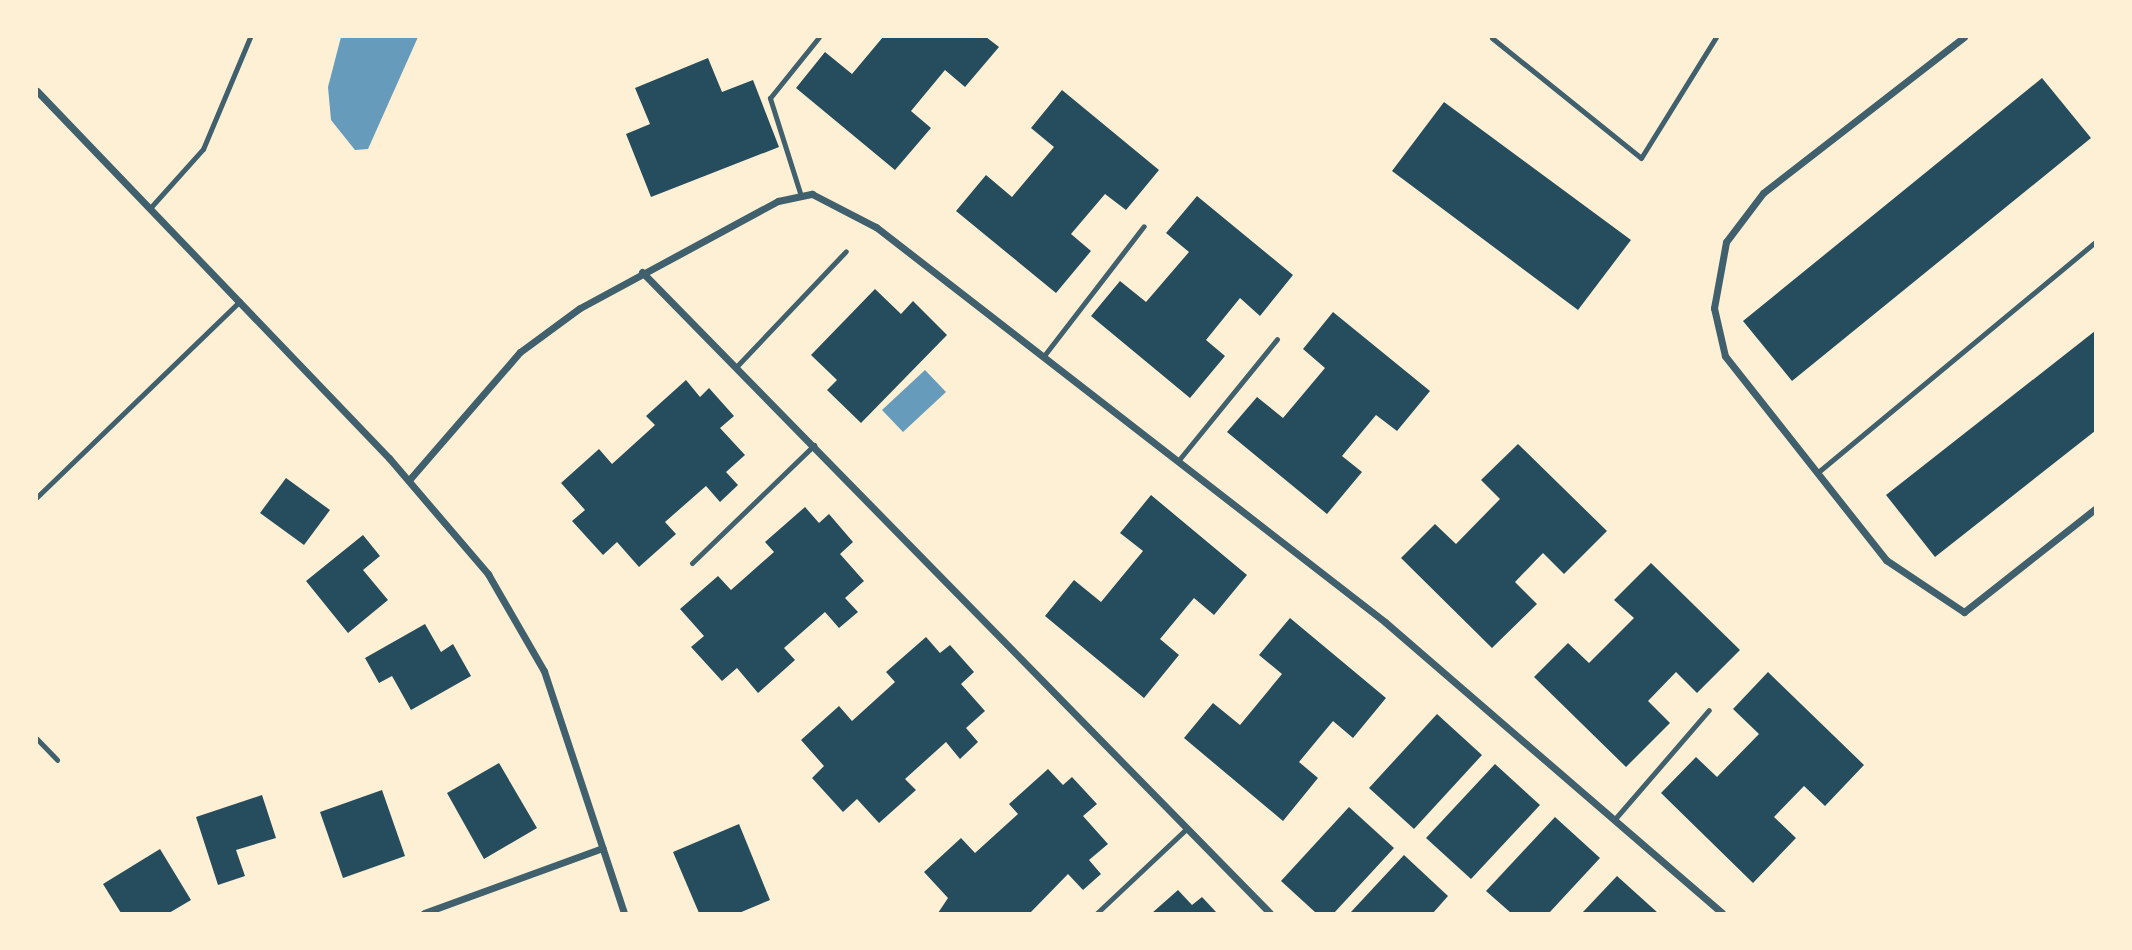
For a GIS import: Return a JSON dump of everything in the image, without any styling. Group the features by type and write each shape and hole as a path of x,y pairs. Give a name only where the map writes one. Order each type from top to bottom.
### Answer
{"street":[{"path":"1964,37 1763,193 1726,242 1714,308 1725,356 1886,560 1964,612 2095,509"},
{"path":"37,94 151,207 464,540 528,639 561,713 624,913"},
{"path":"409,480 520,352 642,272 778,201 801,196 843,207 876,227 1385,622 1722,913"},
{"path":"642,272 1270,913"},
{"path":"424,913 603,848"}],"lane":[{"path":"151,207 203,149 250,37"},
{"path":"801,196 770,98 819,37"},
{"path":"1492,38 1641,158 1716,37"},
{"path":"1044,357 1144,226"},
{"path":"1817,472 2095,242"},
{"path":"737,366 846,251"},
{"path":"37,496 240,301"},
{"path":"1178,461 1277,339"},
{"path":"692,563 814,445"},
{"path":"1614,820 1709,710"},
{"path":"37,739 57,760"},
{"path":"1097,913 1186,830"}],"water":[{"path":"341,37 418,37 368,149 355,150 331,120 328,87"},
{"path":"925,370 946,392 903,432 882,410"}],"building":[{"path":"883,37 986,37 999,47 965,87 945,70 911,111 931,128 895,170 796,88 825,52 852,74"},
{"path":"708,58 722,92 753,80 779,147 651,197 626,134 650,124 635,88"},
{"path":"2042,78 2091,138 1792,381 1743,321"},
{"path":"1062,90 1159,170 1126,210 1105,194 1071,234 1091,251 1056,293 956,211 986,175 1012,197 1054,147 1031,128"},
{"path":"1444,102 1631,240 1578,310 1392,171"},
{"path":"1197,196 1293,275 1260,316 1240,298 1206,340 1225,356 1190,398 1091,316 1120,281 1146,302 1189,252 1166,233"},
{"path":"875,289 901,314 913,301 947,335 861,423 827,390 837,380 811,355"},
{"path":"1333,312 1430,391 1397,431 1376,415 1342,456 1362,472 1327,514 1227,432 1257,397 1283,418 1325,368 1303,349"},
{"path":"2095,331 2095,431 1935,557 1886,495"},
{"path":"686,380 700,397 709,388 734,416 720,428 745,455 726,472 738,485 720,502 706,486 665,522 676,534 639,567 617,542 603,555 572,521 585,510 561,483 599,449 612,464 655,425 646,416"},
{"path":"1518,444 1607,531 1564,574 1543,553 1515,582 1537,604 1492,648 1401,558 1435,524 1456,544 1500,499 1481,480"},
{"path":"286,478 330,510 304,545 260,513"},
{"path":"1151,495 1247,575 1214,615 1194,598 1160,639 1179,655 1144,698 1045,616 1074,580 1101,602 1143,551 1120,533"},
{"path":"805,507 819,523 829,514 853,542 840,554 864,581 845,598 858,612 839,628 825,612 784,648 795,660 758,693 737,668 722,681 691,647 704,636 680,609 718,576 731,590 774,552 765,542"},
{"path":"363,535 380,556 363,570 388,600 348,633 306,581"},
{"path":"1651,563 1740,650 1697,693 1676,672 1648,701 1670,723 1626,767 1534,677 1568,643 1589,663 1634,618 1614,600"},
{"path":"1290,618 1386,698 1353,738 1333,721 1299,762 1318,778 1283,821 1184,738 1213,703 1240,725 1282,674 1259,655"},
{"path":"425,624 441,652 453,644 471,676 411,710 392,676 379,683 365,658"},
{"path":"926,637 940,653 950,645 974,672 961,684 985,711 966,728 978,742 960,759 946,742 905,779 916,790 879,823 857,799 843,812 812,778 824,766 801,740 839,706 852,721 895,682 886,672"},
{"path":"1768,672 1864,765 1825,806 1804,786 1774,817 1796,838 1753,883 1661,793 1696,757 1717,777 1759,734 1733,709"},
{"path":"1437,714 1482,755 1414,829 1369,788"},
{"path":"499,763 537,828 484,859 447,793"},
{"path":"1495,764 1540,805 1471,879 1426,838"},
{"path":"1048,769 1063,785 1072,777 1097,804 1083,816 1108,844 1089,860 1101,874 1083,890 1068,874 1030,913 938,913 948,898 924,872 961,838 975,853 1018,814 1009,804"},
{"path":"382,790 405,856 343,878 320,812"},
{"path":"262,795 276,838 236,850 245,876 218,885 196,817"},
{"path":"1349,807 1394,848 1334,913 1316,913 1281,881"},
{"path":"1555,817 1600,858 1549,913 1511,913 1486,891"},
{"path":"739,824 770,900 739,913 699,913 673,852"},
{"path":"160,849 191,900 169,913 121,913 103,884"},
{"path":"1404,855 1448,896 1433,913 1350,913"},
{"path":"1617,876 1658,913 1582,913"},
{"path":"1178,890 1192,905 1202,897 1217,913 1152,913"}]}
